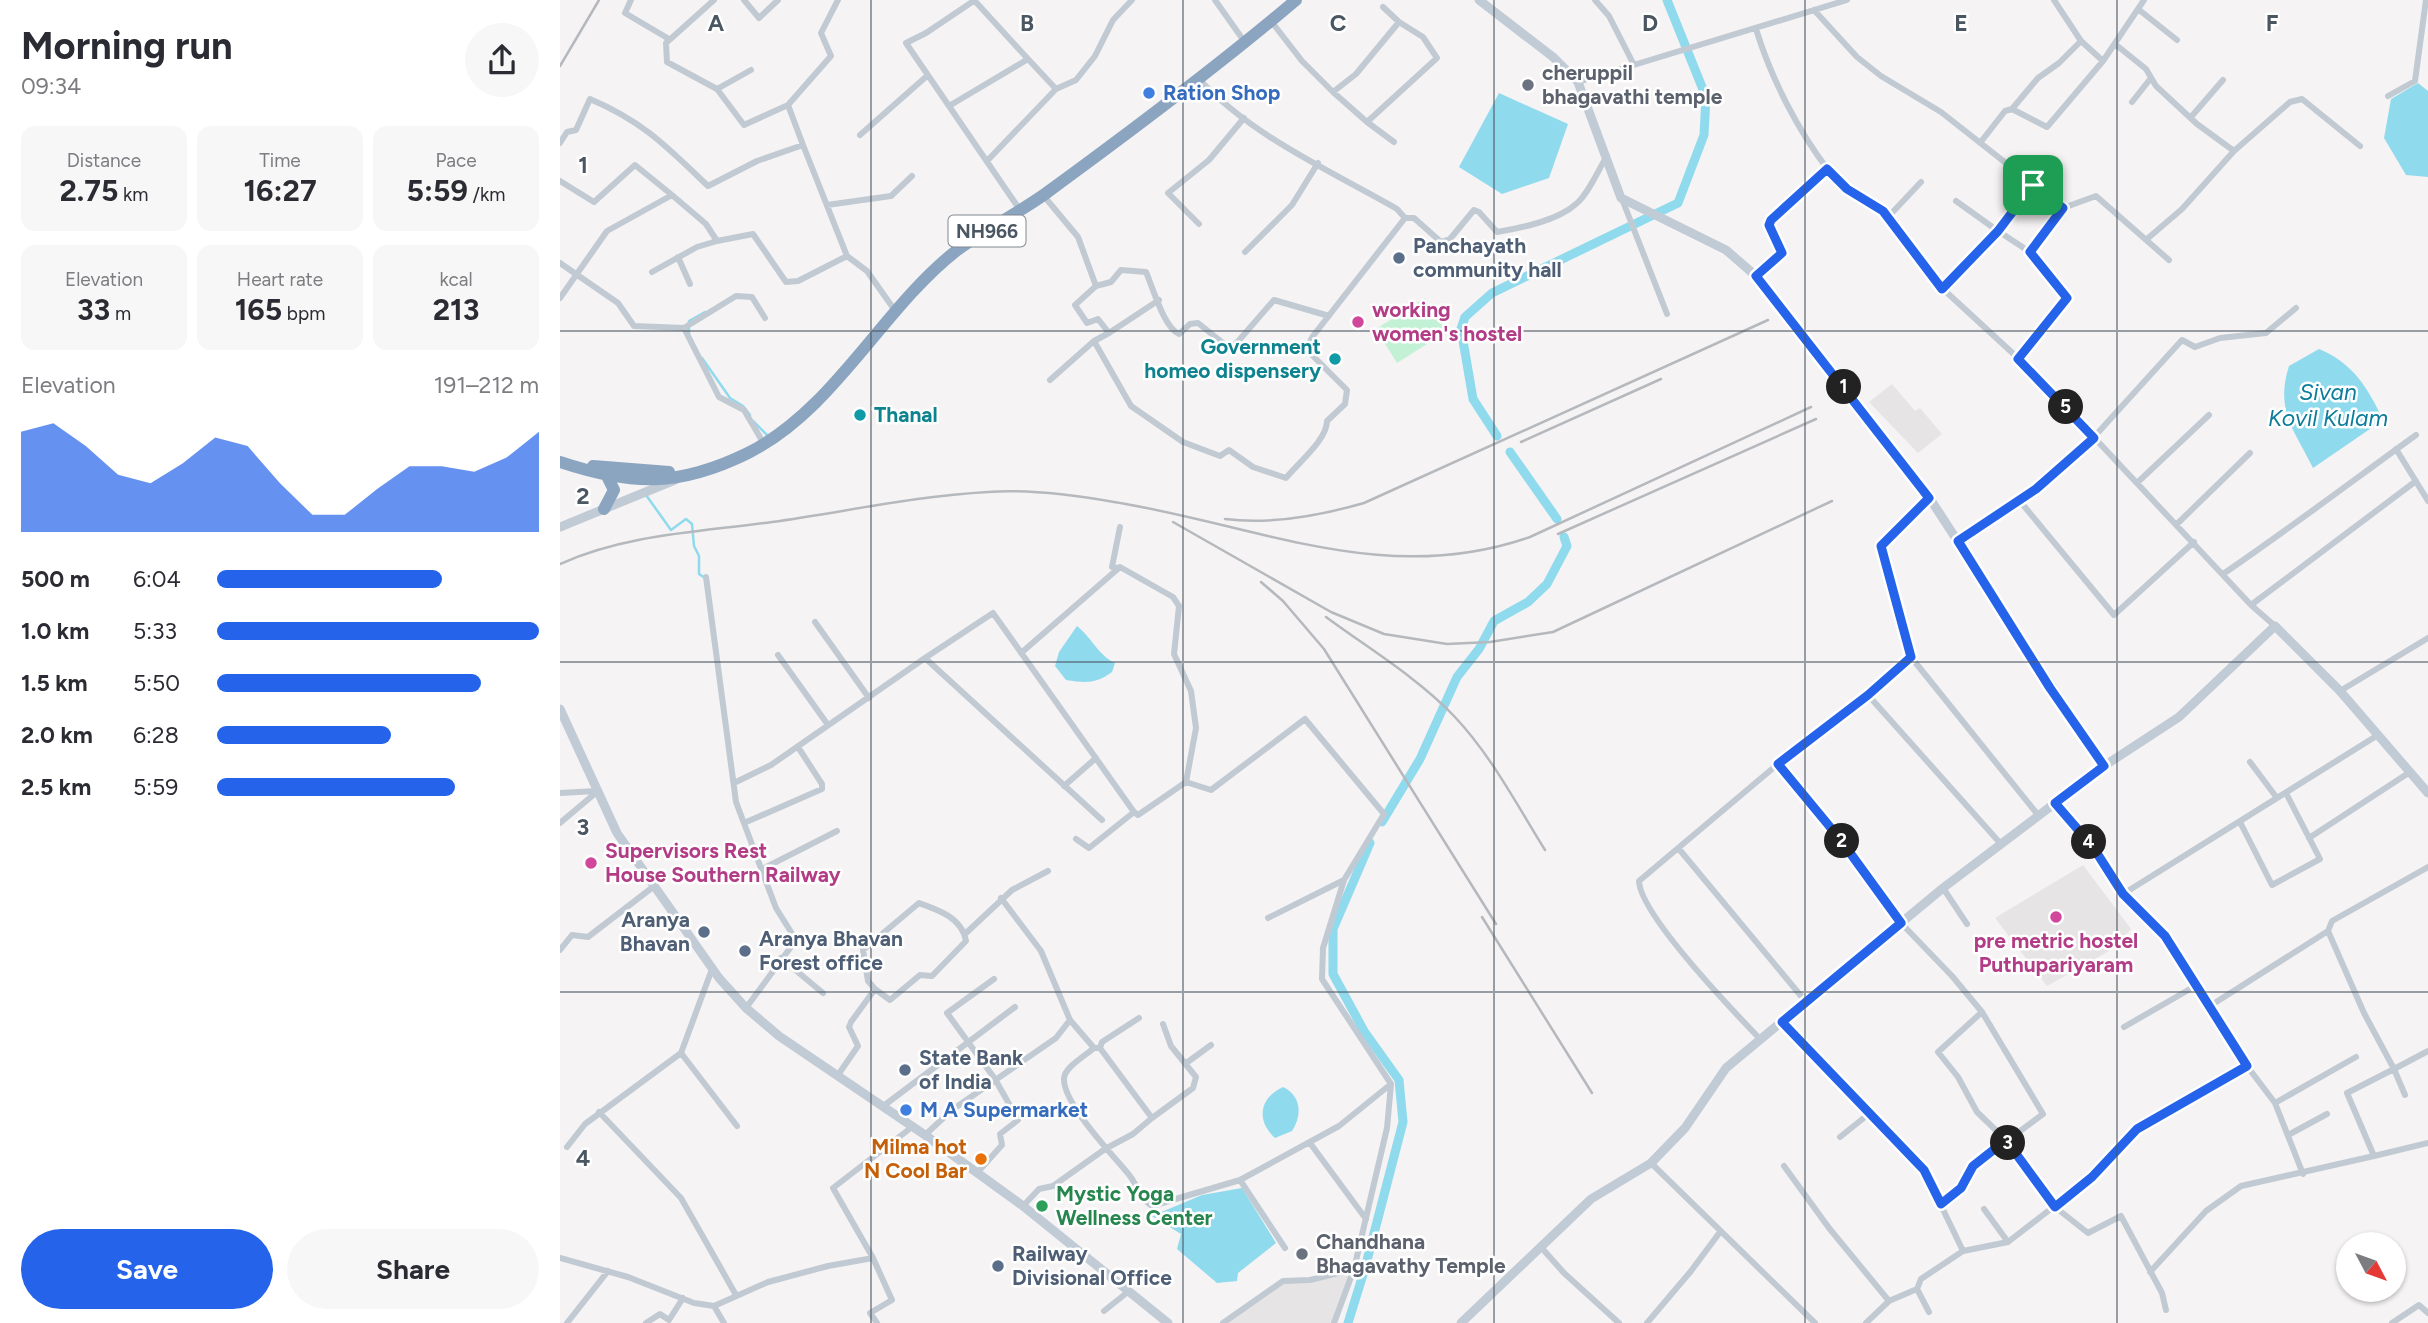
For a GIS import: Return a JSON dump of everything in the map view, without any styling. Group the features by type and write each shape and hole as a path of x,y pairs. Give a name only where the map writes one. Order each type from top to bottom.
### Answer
{"highway":[{"name":"NH966","path":"560,461 607,476 647,482 726,463 764,443 814,402 928,276 957,251 1044,195 1296,0"},
{"name":"NH966","path":"560,461 648,472 694,472"},
{"path":"604,509 614,489 607,476"}],"street":[{"path":"631,0 625,13 669,39"},
{"path":"714,0 669,39 666,43 667,62 717,89 744,125 788,106 831,56 821,33 836,1"},
{"path":"744,0 759,18 778,0"},
{"path":"1020,210 905,43 926,33 974,0 1056,89"},
{"path":"987,162 1056,89 1071,84 1083,72 1095,57 1113,20 1132,0"},
{"path":"1215,0 1244,41"},
{"path":"1479,0 1553,57 1578,82 1634,235 1667,314"},
{"path":"1595,0 1609,16 1634,65"},
{"path":"1578,82 1847,0"},
{"path":"2054,0 2081,41 2103,61"},
{"path":"2012,109 2047,127 2103,61 2144,0"},
{"path":"2388,96 2415,81 2426,0"},
{"path":"1367,122 1437,58 1423,37 1399,22 1383,7"},
{"path":"2138,9 2177,40"},
{"path":"1814,10 1857,57 1881,76 1941,112 2063,208"},
{"path":"1271,21 1302,61 1333,92 1394,142"},
{"path":"1333,92 1356,74 1399,22"},
{"path":"1756,29 1765,58 1795,117 1827,169 1847,189 1889,216 1942,289 2018,359 2178,524 2251,605 2340,691 2428,793"},
{"path":"1980,143 2005,111 2012,109 2038,78 2059,63 2081,41"},
{"path":"2115,44 2146,69 2151,78 2191,117 2234,151"},
{"path":"949,106 1028,59"},
{"path":"717,89 751,71"},
{"path":"860,135 928,75"},
{"path":"1198,77 1271,138 1397,209 1405,218 1414,218 1441,242 1450,239 1474,210 1497,232 1519,229 1577,204 1607,156"},
{"path":"2132,102 2151,78"},
{"path":"2191,117 2223,80"},
{"path":"560,143 567,132 576,130 590,99 625,114 652,133 708,186 757,161 803,145"},
{"path":"2147,239 2182,209 2234,151 2290,102 2302,99 2360,146"},
{"path":"788,106 848,256 867,271 896,312"},
{"path":"1199,224 1168,193 1209,160 1244,118"},
{"path":"1245,252 1293,205 1318,163"},
{"path":"560,181 593,202 635,165 706,225 717,241"},
{"path":"1756,276 1782,253 1769,225 1771,220 1827,169"},
{"path":"827,205 891,195 912,176"},
{"path":"1889,216 1921,182"},
{"path":"1942,289 1998,231 2033,185"},
{"path":"560,298 607,231 672,195"},
{"path":"1044,195 1078,237 1096,286"},
{"path":"2030,252 2063,208 2096,196 2169,260"},
{"path":"1621,198 1726,250 1756,276 1929,498 2104,766"},
{"path":"1956,201 2030,252 2067,298 2018,359"},
{"path":"1094,341 1131,406 1183,442 1203,452 1220,456 1228,450 1253,467 1286,478 1321,438 1327,428 1327,421 1345,404 1346,390 1306,349 1405,218"},
{"path":"652,272 678,257 717,241 753,234 786,282 798,281 848,256"},
{"path":"678,257 690,284"},
{"path":"560,263 618,303 634,326 684,328 736,296 752,297 765,318"},
{"path":"1110,334 1098,319 1087,323 1075,305 1096,286 1111,282 1121,270 1146,272 1159,300 1161,313 1176,334 1198,323 1228,347 1234,346 1274,300 1329,316"},
{"path":"1050,380 1094,341 1110,334 1159,300"},
{"path":"1958,541 2019,500 2094,438 2182,340 2195,347 2220,338 2266,333 2296,308"},
{"path":"684,328 719,397 744,410 764,443"},
{"path":"2137,482 2209,415"},
{"path":"2223,574 2318,509 2338,489 2416,435"},
{"path":"2396,449 2428,501"},
{"path":"2178,524 2250,453"},
{"path":"560,527 694,472"},
{"path":"2251,605 2416,481"},
{"path":"1929,498 1881,546 1911,657 2038,816"},
{"path":"2019,500 2114,615 2194,542"},
{"path":"734,783 799,747 993,613 1134,812 1138,815 1148,809 1186,782 1196,728 1191,691 1174,654 1180,606 1169,594 1112,567 1119,527"},
{"path":"1021,653 1118,568"},
{"path":"706,577 734,783 744,823 776,908 796,940 746,1008"},
{"path":"815,622 869,698"},
{"path":"1461,1323 1591,1199 1651,1163 1685,1128 1726,1068 2000,843 2104,766 2179,717 2275,626"},
{"path":"2340,691 2428,638"},
{"path":"778,655 828,725"},
{"path":"1761,1040 1702,978 1639,889 1639,881 1647,871 1679,849 1778,764 1868,695 1911,657"},
{"path":"925,658 1102,820"},
{"path":"1868,695 2000,843"},
{"path":"560,709 617,833 712,969 746,1008 779,1036 925,1135 1023,1206 1168,1323"},
{"path":"1186,782 1210,790 1305,719 1384,814 1344,880 1323,948 1322,979 1391,1084 1387,1128 1366,1219 1354,1269 1334,1323"},
{"path":"2123,894 2378,735"},
{"path":"744,823 822,789 822,784 799,747"},
{"path":"1064,786 1096,758"},
{"path":"2250,762 2277,798"},
{"path":"1778,764 1840,839 1901,923 1952,975 1982,1012 2043,1112 2022,1132 2006,1140 1973,1166 1961,1188 1941,1204"},
{"path":"2309,838 2410,772"},
{"path":"560,793 597,791"},
{"path":"560,823 597,791"},
{"path":"2240,822 2272,885 2320,859 2286,793"},
{"path":"2055,803 2093,847 2123,894 2165,936 2247,1066 2275,1103 2290,1134 2303,1174"},
{"path":"1076,839 1089,848 1134,812"},
{"path":"762,869 837,831"},
{"path":"1679,849 1806,1002"},
{"path":"2210,1006 2328,932 2332,920 2428,867"},
{"path":"965,934 1001,898 1048,871"},
{"path":"1268,918 1344,880"},
{"path":"560,950 572,935 587,937 653,887"},
{"path":"1943,888 1966,924"},
{"path":"1001,898 1041,951 1070,1020 1097,1048 1152,1118"},
{"path":"919,903 947,913 965,934 966,941 932,976 920,975 890,1000 875,989 868,981 863,950 919,903"},
{"path":"2328,932 2405,1095"},
{"path":"781,958 823,993"},
{"path":"566,1147 599,1112 681,1053 712,969"},
{"path":"977,1173 1002,1145 1000,1134 1018,1120 970,1041 947,1013 994,979"},
{"path":"2124,1027 2197,985"},
{"path":"838,1075 858,1046 849,1027 851,1022 875,989"},
{"path":"882,1107 1015,1007"},
{"path":"1982,1012 1938,1052 1958,1077 1977,1112 2006,1140 2055,1207 2088,1233 2121,1216 2162,1293 2166,1310"},
{"path":"1139,1018 1102,1042 1065,1073 1063,1081 1077,1111 1131,1178 1145,1202 1152,1206 1240,1180 1339,1126 1391,1084"},
{"path":"925,1135 952,1110 1056,1038 1070,1020"},
{"path":"1782,1022 1924,1170 1963,1251"},
{"path":"1023,1206 1039,1189 1053,1186 1105,1149 1133,1134 1193,1088 1196,1077 1171,1046 1163,1024"},
{"path":"1185,1064 1212,1045"},
{"path":"2374,1156 2347,1093 2428,1051"},
{"path":"681,1053 737,1126"},
{"path":"2275,1103 2356,1057"},
{"path":"1866,1323 1889,1301 1917,1289 1921,1279 1963,1251 2008,1242 2092,1177 2137,1129 2247,1066"},
{"path":"599,1112 681,1198 736,1295"},
{"path":"1840,1138 1870,1113"},
{"path":"2290,1134 2327,1114"},
{"path":"877,1323 870,1313 892,1300 873,1258 833,1188 912,1127"},
{"path":"1310,1143 1366,1219"},
{"path":"2150,1272 2206,1211 2241,1186 2303,1174 2428,1143"},
{"path":"1651,1163 1815,1323"},
{"path":"1784,1166 1829,1228 1889,1301"},
{"path":"1240,1180 1285,1248"},
{"path":"1984,1209 2008,1242"},
{"path":"1647,1323 1720,1232"},
{"path":"1540,1246 1564,1273 1619,1323"},
{"path":"560,1258 714,1306 768,1282 828,1266 873,1258"},
{"path":"1223,1323 1283,1281 1310,1280 1354,1269"},
{"path":"567,1323 608,1271"},
{"path":"1917,1289 1929,1312"},
{"path":"1104,1311 1129,1292"},
{"path":"646,1323 660,1314 670,1321 683,1298"},
{"path":"2392,1323 2419,1305 2428,1313"},
{"path":"714,1306 724,1323"}],"shaded area":[{"path":"1892,384 1915,411 1920,408 1942,434 1918,453 1869,402"},
{"path":"2083,865 2131,929 2113,949 2047,986 1995,918"},
{"path":"1354,1269 1334,1323 1223,1323 1283,1281 1310,1280"}],"green space":[{"path":"1425,298 1446,332 1397,363 1376,329"}],"water":[{"path":"2418,83 2428,91 2428,177 2406,175 2384,138 2391,99"},
{"path":"1499,93 1568,124 1549,178 1502,194 1459,167"},
{"name":"Sivan Kovil Kulam","path":"2319,349 2350,369 2371,397 2383,420 2313,468 2293,430 2285,408 2284,395 2289,366"},
{"path":"1077,626 1104,656 1115,663 1112,672 1101,679 1090,682 1066,680 1055,666 1059,652"},
{"path":"1283,1087 1294,1096 1299,1113 1292,1131 1275,1138 1265,1124 1263,1110 1269,1097"},
{"path":"1242,1188 1276,1243 1238,1273 1237,1281 1217,1283 1177,1249 1181,1234 1152,1216 1202,1195"}],"waterway":[{"path":"1497,436 1473,399 1461,329 1465,317 1492,293 1678,203 1704,135 1706,97 1667,0"},
{"path":"689,334 689,321 705,312"},
{"path":"702,358 730,398 743,406 750,415"},
{"path":"753,421 768,436"},
{"path":"1510,452 1557,519"},
{"path":"646,495 671,530 686,519 692,524 694,546 699,556 699,574 705,578"},
{"path":"1382,822 1420,759 1457,677 1479,649 1494,621 1528,602 1547,584 1567,546 1564,537"},
{"path":"1348,1323 1403,1122 1399,1080 1364,1031 1333,974 1333,929 1370,843"}],"railway":[{"path":"560,66 599,0"},
{"path":"1225,519 1260,521 1295,518 1364,503 1768,320"},
{"path":"1521,442 1661,379"},
{"path":"560,564 585,554 638,540 934,497 1004,491 1051,493 1114,502 1270,537 1372,554 1424,556 1476,551 1530,537 1811,407"},
{"path":"1558,534 1816,419"},
{"path":"1173,522 1331,612 1384,634 1447,644 1490,642 1553,632 1832,501"},
{"path":"1261,582 1283,601 1324,649 1496,924"},
{"path":"1326,617 1409,676 1454,716 1492,764 1545,850"},
{"path":"1482,917 1592,1093"}],"place":[{"name":"cheruppil bhagavathi temple","path":"1528,85"},
{"name":"Ration Shop","path":"1149,93"},
{"name":"Panchayath community hall","path":"1399,258"},
{"name":"working women's hostel","path":"1358,322"},
{"name":"Government homeo dispensery","path":"1335,359"},
{"name":"Thanal","path":"860,415"},
{"name":"Supervisors Rest House Southern Railway","path":"591,863"},
{"name":"pre metric hostel Puthupariyaram","path":"2056,917"},
{"name":"Aranya Bhavan","path":"704,932"},
{"name":"Aranya Bhavan Forest office","path":"745,951"},
{"name":"State Bank of India","path":"905,1070"},
{"name":"M A Supermarket","path":"906,1110"},
{"name":"Milma hot N Cool Bar","path":"981,1159"},
{"name":"Mystic Yoga Wellness Center","path":"1042,1206"},
{"name":"Chandhana Bhagavathy Temple","path":"1302,1254"},
{"name":"Railway Divisional Office","path":"998,1266"}],"route":[{"path":"1827,169 1847,189 1889,216 1942,289 1998,231 2033,185 2063,208 2030,252 2067,298 2065,304 2018,359 2094,438 2036,489 1958,541 2050,688 2104,766 2055,803 2093,847 2123,894 2165,936 2247,1066 2137,1129 2092,1177 2055,1207 2006,1140 1973,1166 1961,1188 1941,1204 1924,1170 1782,1022 1901,923 1840,839 1778,764 1868,695 1911,657 1912,652 1881,546 1929,498 1756,276 1782,253 1769,225 1771,220 1827,169"}]}
